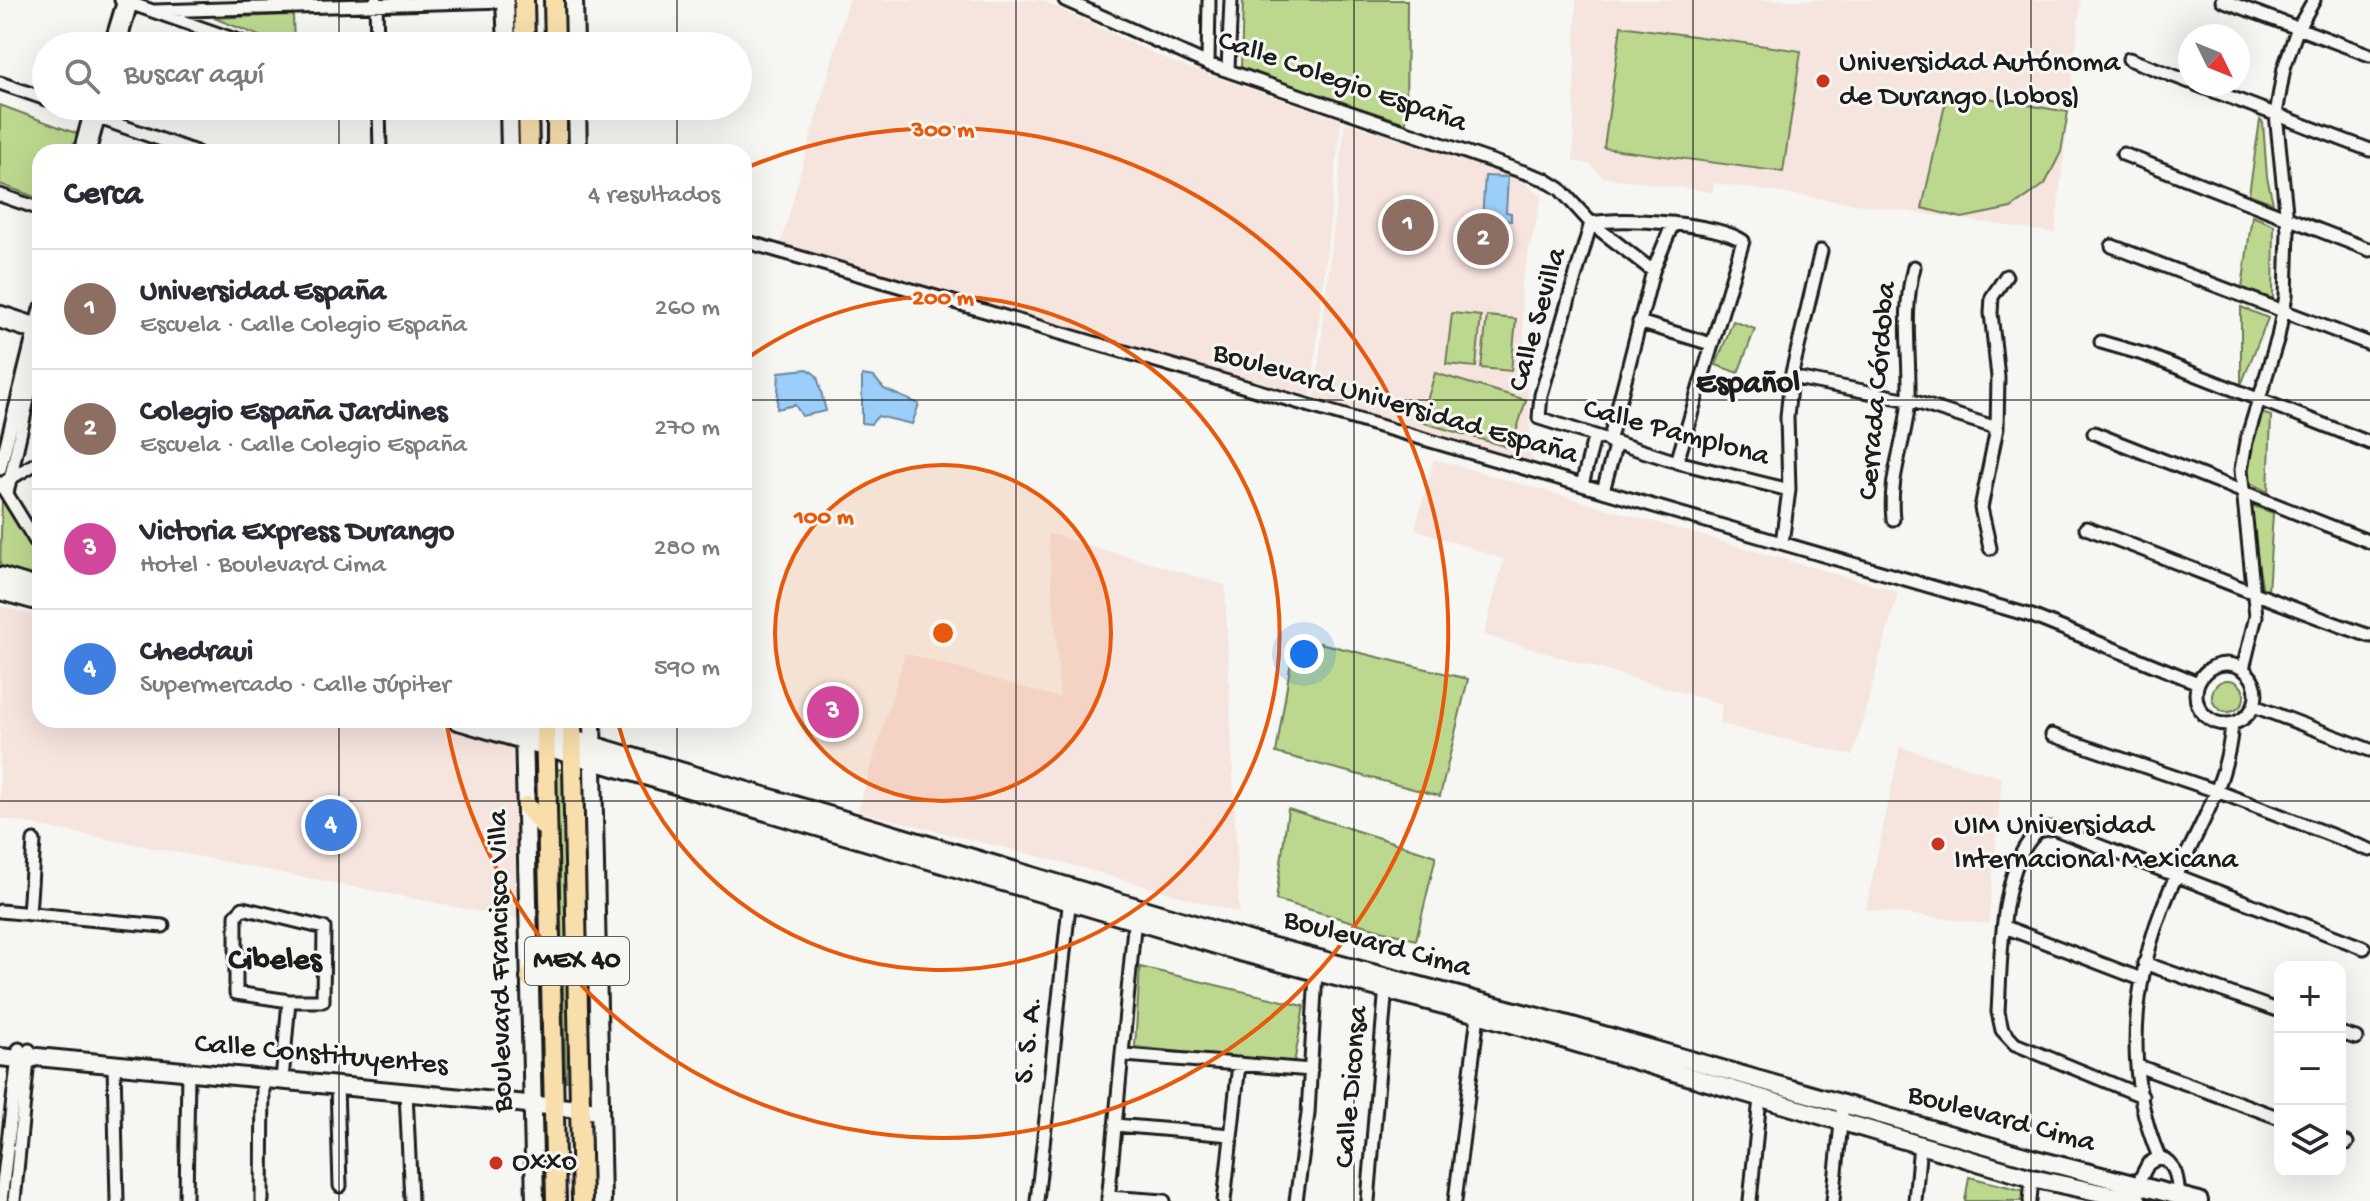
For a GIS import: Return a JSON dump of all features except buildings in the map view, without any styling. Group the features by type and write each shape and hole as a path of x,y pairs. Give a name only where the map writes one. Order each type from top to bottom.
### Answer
{"main road":[{"path":"505,0 506,32"},
{"path":"524,0 525,32"},
{"path":"554,0 555,32"},
{"path":"574,0 575,32"},
{"path":"509,120 510,144"},
{"path":"528,120 529,144"},
{"path":"557,120 557,144"},
{"path":"577,120 578,144"},
{"path":"0,576 32,586"},
{"path":"0,591 32,600"},
{"name":"Boulevard Francisco Villa","path":"520,728 527,806 535,1201"},
{"path":"592,728 602,1201"},
{"name":"Boulevard Francisco Villa","path":"545,732 556,1201"},
{"name":"Boulevard Cima","path":"545,732 592,743 1135,912 1316,973 1386,984"},
{"name":"Boulevard Cima","path":"572,737 593,760 1070,892"},
{"name":"MEX 40","path":"572,737 582,1201"},
{"path":"527,806 547,830"},
{"name":"Boulevard Cima","path":"1135,912 1244,939 1386,984 1842,1113 2035,1159 2135,1197"},
{"path":"530,978 550,946"},
{"name":"Boulevard Cima","path":"1570,1034 1760,1098 1842,1113 1920,1144 2032,1178 2115,1198 2199,1201"},
{"name":"Calle Constituyentes","path":"0,1047 22,1056 600,1111"},
{"path":"2032,1178 2035,1159"}],"street":[{"path":"155,11 276,3 505,0"},
{"name":"Calle Colegio España","path":"1065,0 1208,64 1464,150 1560,189 1591,223"},
{"path":"1208,64 1209,0"},
{"path":"1228,69 1231,0"},
{"path":"2222,0 2370,55"},
{"path":"2243,669 2254,636 2254,596 2241,491 2246,442 2285,312 2287,219 2276,114 2284,68 2297,30 2314,0"},
{"path":"126,1 214,32"},
{"path":"115,32 126,1"},
{"path":"121,32 126,1"},
{"path":"376,2 377,32"},
{"path":"2129,59 2178,78"},
{"path":"0,83 32,94"},
{"path":"2227,96 2370,150"},
{"path":"83,144 92,120"},
{"path":"90,144 94,120"},
{"path":"118,120 176,144"},
{"path":"379,120 380,144"},
{"path":"2123,154 2370,250"},
{"path":"0,195 32,206"},
{"path":"1591,223 1618,219 1673,223 1743,241 1743,250 1711,344 1677,462"},
{"path":"1591,223 1653,271"},
{"name":"Calle Sevilla","path":"1551,424 1537,415 1591,223"},
{"path":"1603,491 1639,322 1653,271 1673,223"},
{"name":"Boulevard Universidad España","path":"752,243 2032,616 2198,683"},
{"path":"2112,246 2370,344"},
{"path":"1782,543 1789,490 1787,417 1791,377 1821,251"},
{"name":"Cerrada Córdoba","path":"1893,519 1891,484 1909,400 1906,321 1914,267"},
{"path":"1990,548 1981,508 1997,428 1998,377 1991,313 1992,297 2006,276"},
{"path":"0,312 32,326"},
{"path":"0,322 32,328"},
{"path":"1639,322 1711,344"},
{"path":"2101,342 2146,355 2370,443"},
{"path":"0,469 2,447 32,349"},
{"path":"32,376 3,485 32,534"},
{"path":"1791,377 1909,400 1997,428"},
{"name":"Calle Pamplona","path":"1551,424 1677,462 1789,490"},
{"path":"2094,433 2370,542"},
{"path":"1582,485 1594,438"},
{"path":"3,485 32,466"},
{"path":"2086,528 2177,561 2254,596 2370,636"},
{"path":"2179,1198 2172,1164 2159,1157 2142,1096 2134,1021 2144,963 2177,875 2219,792 2232,724 2254,706 2256,685 2243,669 2233,664 2212,667 2198,683 2197,701 2201,711 2215,722 2232,724"},
{"path":"2254,706 2370,750"},
{"path":"2052,735 2219,792 2370,850"},
{"path":"2142,1096 2009,1041 1998,1012 2005,927 2011,885 2021,855 2034,835 2053,828 2364,948"},
{"path":"29,914 34,841"},
{"name":"S. S. A.","path":"1037,1201 1070,892"},
{"path":"243,908 324,928 323,1001 289,1001 236,993 238,911 243,908"},
{"path":"0,911 163,926"},
{"path":"1135,912 1125,1055 1108,1199 1164,1201"},
{"path":"2005,927 2141,979"},
{"path":"2144,963 2274,1009"},
{"path":"1296,1201 1311,1070 1316,973"},
{"name":"Calle Diconsa","path":"1368,1201 1386,984"},
{"path":"282,1080 289,1001"},
{"path":"1455,1201 1479,1008"},
{"path":"2346,1035 2356,1038"},
{"path":"1125,1055 1311,1070"},
{"path":"1,1201 22,1056"},
{"path":"14,1201 22,1056"},
{"path":"114,1064 117,1201"},
{"path":"1224,1201 1239,1064"},
{"path":"2138,1066 2274,1116"},
{"path":"186,1201 188,1071"},
{"path":"262,1201 263,1078"},
{"path":"337,1085 340,1186"},
{"path":"406,1092 411,1201"},
{"path":"1750,1201 1760,1098"},
{"path":"1833,1201 1842,1113"},
{"path":"1115,1125 1231,1135"},
{"path":"1915,1201 1920,1144"},
{"path":"2135,1197 2148,1164 2159,1157"},
{"path":"2030,1201 2032,1178"}],"shaded area":[{"path":"849,0 1041,0 1172,62 1341,120 1311,396 780,246"},
{"name":"Universidad Autónoma de Durango (Lobos)","path":"1576,0 2081,0 2055,233 1714,183 1713,192 1603,177 1590,164 1573,161"},
{"path":"1345,122 1516,177 1542,196 1521,286 1532,463 1315,398"},
{"path":"1434,459 1898,592 1853,755 1720,724 1722,704 1484,635 1504,559 1415,529"},
{"path":"1048,533 1225,585 1239,913 1065,863 858,811 905,653 1060,698"},
{"path":"0,606 32,615 32,728 442,728 512,747 519,919 0,818"},
{"name":"UIM Universidad Internacional Mexicana","path":"1900,747 2002,778 1988,924 1866,909"}],"green space":[{"path":"1243,0 1407,0 1406,123 1241,69"},
{"path":"293,15 294,32 250,32 214,18"},
{"path":"1621,26 1801,51 1783,172 1604,148"},
{"path":"1948,91 2068,112 2061,152 2045,184 2011,208 1962,218 1922,208"},
{"path":"0,105 32,117 32,120 40,120 78,134 75,144 32,144 32,196 0,184"},
{"path":"2260,120 2263,123 2267,177 2273,203 2249,194"},
{"path":"2252,216 2274,225 2273,299 2242,288"},
{"path":"2241,307 2268,318 2241,385"},
{"path":"1452,313 1481,316 1476,367 1446,364"},
{"path":"1487,316 1516,319 1511,371 1481,368"},
{"path":"1733,321 1755,329 1738,373 1716,365"},
{"path":"1435,373 1526,400 1511,448 1421,422"},
{"path":"2261,413 2271,416 2268,492 2246,481 2249,448"},
{"path":"2,497 32,548 32,577 0,568"},
{"path":"2248,504 2273,513 2268,593 2263,591"},
{"path":"1295,637 1468,679 1440,796 1276,753"},
{"path":"2228,680 2239,685 2244,696 2239,707 2228,712 2217,707 2212,696 2217,685"},
{"path":"582,765 588,766 597,1083 589,1083"},
{"path":"565,768 580,1077 566,1081 556,770"},
{"path":"1288,809 1436,856 1416,940 1276,900"},
{"path":"1140,967 1304,1006 1294,1064 1135,1047"},
{"path":"1969,1177 2025,1191 2024,1201 1965,1201"}],"water":[{"path":"1485,176 1508,177 1506,212 1511,213 1511,221 1482,219"},
{"path":"808,369 817,376 826,411 802,416 795,405 777,409 779,372"},
{"path":"862,375 874,377 884,389 919,404 912,424 878,416 871,424 862,423"}],"place":[{"name":"Universidad Autónoma de Durango (Lobos)","path":"1823,81"},
{"name":"Universidad España","path":"1408,225"},
{"name":"Colegio España Jardines","path":"1483,239"},
{"name":"Victoria Express Durango","path":"833,712"},
{"name":"Chedraui","path":"331,825"},
{"name":"UIM Universidad Internacional Mexicana","path":"1938,844"},
{"name":"Oxxo","path":"496,1163"}],"district":[{"name":"Español","path":"1748,385"},
{"name":"Cibeles","path":"275,962"}]}
